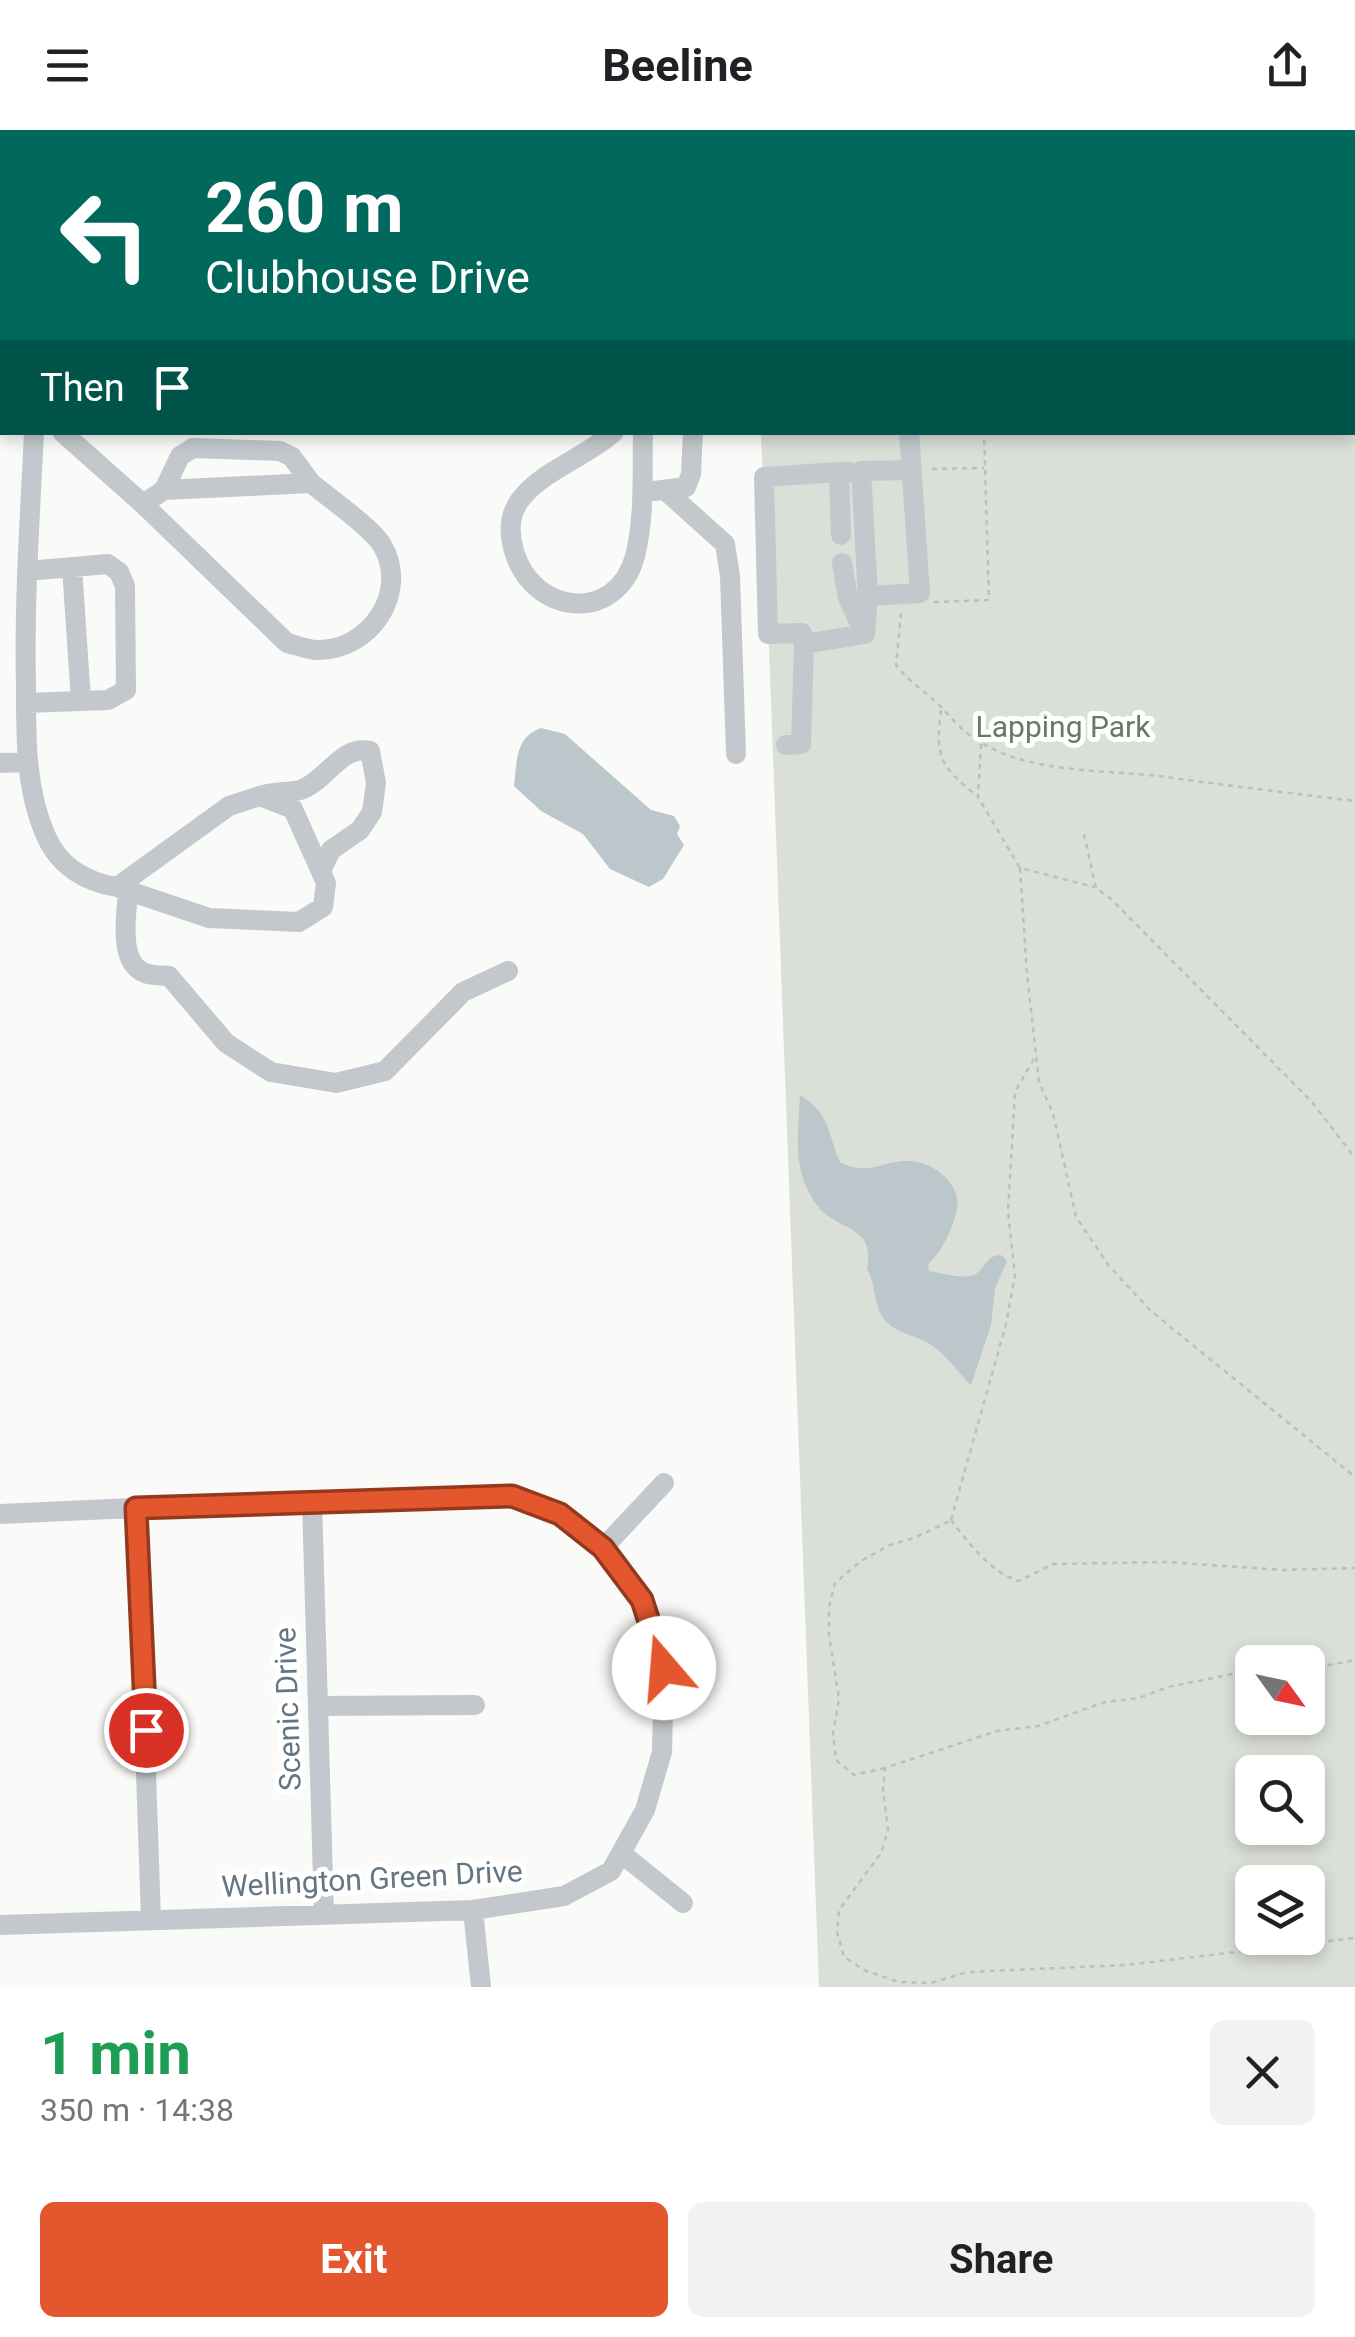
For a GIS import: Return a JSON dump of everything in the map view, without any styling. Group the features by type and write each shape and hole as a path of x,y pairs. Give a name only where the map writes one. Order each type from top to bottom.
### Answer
{"street":[{"path":"34,435 27,570 27,762 46,836 67,866 97,884 209,918 299,922 324,908 326,883 293,810 260,796"},
{"path":"65,435 143,504 286,643 317,650 344,645 368,633 387,603 392,574 382,544 311,483 292,457 280,451 193,448 180,456 164,490"},
{"path":"611,435 594,450 538,482 518,502 510,523 510,540 526,580 540,592 572,604 608,595 625,578 634,557 643,435"},
{"path":"641,490 686,487 692,474 693,435"},
{"path":"868,596 920,593 909,435"},
{"path":"786,745 801,744 804,644 802,632 768,634 764,477 910,470"},
{"path":"838,472 841,535"},
{"path":"861,472 868,596 865,634"},
{"path":"143,504 164,490 311,483"},
{"path":"666,491 725,544 730,576 736,754"},
{"path":"842,563 848,598 865,634"},
{"path":"26,704 108,700 126,690 125,586 119,572 108,564 27,570"},
{"path":"72,567 81,701"},
{"path":"804,644 865,634"},
{"path":"122,889 229,806 276,790 303,790 357,750 370,751 376,783 372,812 360,830 330,850 322,871"},
{"path":"0,763 27,762"},
{"path":"122,889 132,964 148,975 168,976 226,1043 270,1072 336,1083 385,1071 463,992 508,971"},
{"path":"603,1548 664,1484"},
{"name":"Wellington Green Drive","path":"0,1514 512,1496 560,1514 603,1548 642,1600 664,1668 662,1752 645,1810 611,1871 564,1896 473,1910 0,1925"},
{"name":"Scenic Drive","path":"312,1501 324,1914"},
{"path":"136,1508 151,1920"},
{"path":"318,1706 475,1705"},
{"path":"621,1853 683,1903"},
{"path":"473,1910 481,1987"}],"path":[{"path":"925,602 989,600 984,435"},
{"path":"910,470 985,468"},
{"path":"901,623 896,665 909,682 942,707 969,735 1032,762 1065,770 1130,773 1355,801"},
{"path":"942,707 936,746 943,761 956,779 978,796 1020,868 1039,1082 1053,1113 1076,1217 1109,1266 1151,1311 1355,1477"},
{"path":"978,796 981,741"},
{"path":"1084,834 1096,888"},
{"path":"1020,868 1096,888 1111,899 1312,1102 1355,1158"},
{"path":"1036,1056 1015,1092 1008,1212 1016,1276 951,1520 890,1545 835,1584 828,1635 839,1699 832,1732 836,1760 854,1776 997,1731 1038,1726 1105,1702 1139,1698 1168,1687 1235,1673"},
{"path":"951,1520 986,1560 1007,1578 1020,1581 1053,1564 1167,1562 1283,1570 1355,1568"},
{"path":"1325,1666 1355,1660"},
{"path":"885,1768 883,1789 888,1830 880,1853 839,1910 837,1932 844,1957 864,1970 899,1982 931,1983 967,1972 1126,1965 1355,1938"}],"green space":[{"name":"Lapping Park","path":"761,435 1355,435 1355,1987 819,1987"}],"shaded area":[{"path":"541,728 565,734 651,810 674,816 680,826 677,834 684,845 663,879 649,887 610,869 583,834 541,811 514,786 522,744"},
{"path":"800,1095 823,1118 840,1162 867,1168 917,1162 936,1170 950,1183 957,1209 947,1238 928,1264 929,1271 967,1276 977,1273 992,1257 1001,1255 1007,1261 995,1288 991,1325 971,1385 933,1346 885,1320 867,1269 865,1241 827,1215 811,1196 798,1154"}],"route":[{"path":"146,1730 136,1508 512,1496 560,1514 603,1548 642,1600 664,1668"}]}
